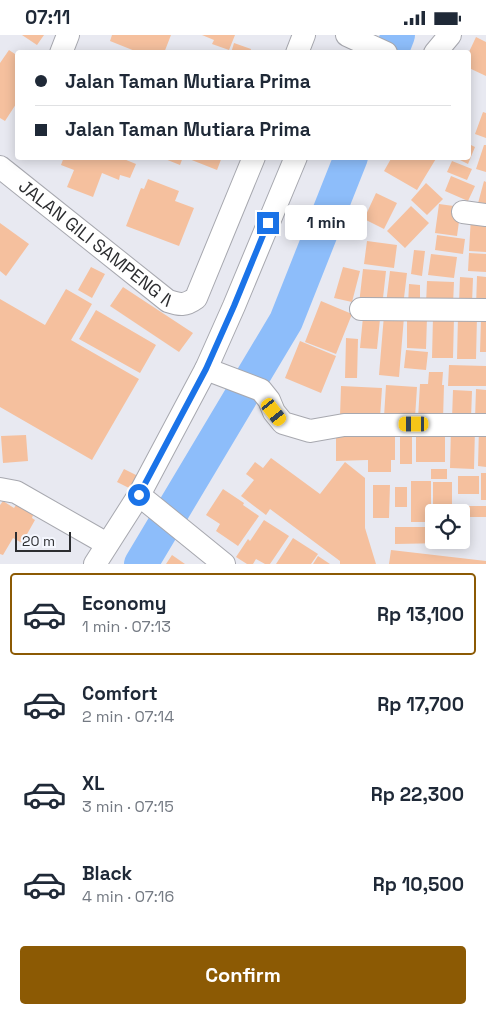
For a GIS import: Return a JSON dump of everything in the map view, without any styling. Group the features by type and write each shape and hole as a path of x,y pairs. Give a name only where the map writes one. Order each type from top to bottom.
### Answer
{"street":[{"path":"62,50 68,35"},
{"path":"297,50 304,35"},
{"path":"438,50 450,35"},
{"path":"348,41 376,50"},
{"name":"JALAN GILI SAMPENG II","path":"9,167 168,301 180,304 190,303 196,298 253,160"},
{"path":"95,564 107,544 146,501 234,306 295,160"},
{"path":"463,211 486,215"},
{"path":"361,309 486,310"},
{"path":"206,369 261,390 283,423 310,431 344,425 486,425"},
{"path":"0,489 16,492 107,544"},
{"path":"146,501 224,564"}],"building":[{"path":"22,35 44,35 37,45"},
{"path":"112,35 171,35 165,50 132,50 110,41"},
{"path":"202,35 235,35 229,50 212,44 214,40"},
{"path":"476,37 486,42 486,76 471,69 470,50"},
{"path":"234,43 251,49 251,50 232,50"},
{"path":"9,50 15,54 15,106 5,121 0,118 0,63"},
{"path":"483,112 486,113 486,138 475,134"},
{"path":"471,145 475,147 471,157"},
{"path":"484,145 486,145 486,172 476,169"},
{"path":"63,160 126,160 136,164 130,178 120,175 119,180 102,173 93,197 67,187 74,170 61,165"},
{"path":"168,160 182,160 180,165"},
{"path":"192,160 221,160 217,170"},
{"path":"390,160 435,160 417,190 384,171"},
{"path":"460,160 470,160 468,164"},
{"path":"452,161 472,169 467,180 447,172"},
{"path":"451,176 475,186 468,201 445,191"},
{"path":"148,179 179,191 175,201 194,208 179,246 126,226 141,188 144,189"},
{"path":"484,181 486,182 486,209 477,207"},
{"path":"426,183 443,199 427,215 411,200"},
{"path":"376,193 397,203 384,229 364,219"},
{"path":"439,204 461,207 457,236 435,233"},
{"path":"411,206 429,223 405,248 387,231"},
{"path":"471,217 486,219 486,252 469,251"},
{"path":"0,223 29,244 6,276 0,271"},
{"path":"437,235 465,239 463,254 435,250"},
{"path":"367,241 397,245 394,268 364,264"},
{"path":"414,250 425,251 422,276 411,274"},
{"path":"469,253 486,254 486,272 468,271"},
{"path":"431,254 457,257 454,278 428,275"},
{"path":"91,267 105,274 92,298 78,290"},
{"path":"343,267 360,271 352,302 334,298"},
{"path":"363,269 386,271 382,307 359,304"},
{"path":"390,271 407,273 403,306 386,304"},
{"path":"477,276 486,277 486,307 476,307"},
{"path":"460,277 473,278 472,303 459,303"},
{"path":"427,281 454,282 453,305 426,304"},
{"path":"409,284 420,285 420,307 408,306"},
{"path":"123,287 193,333 179,352 110,306"},
{"path":"66,289 92,304 71,340 139,379 92,460 0,407 0,299 45,325"},
{"path":"321,301 352,314 336,354 305,342"},
{"path":"96,310 156,345 140,373 79,339"},
{"path":"384,315 404,317 399,377 379,375"},
{"path":"458,316 477,316 476,359 457,359"},
{"path":"363,317 380,319 377,349 360,348"},
{"path":"407,317 427,317 426,349 407,348"},
{"path":"433,317 454,318 453,358 432,358"},
{"path":"481,320 486,320 486,352 480,352"},
{"path":"346,338 358,339 357,378 345,378"},
{"path":"300,341 336,356 321,393 285,378"},
{"path":"406,350 428,352 426,370 404,368"},
{"path":"449,365 486,366 486,386 448,386"},
{"path":"429,372 443,372 443,420 418,419 420,384 428,384"},
{"path":"386,385 417,387 415,418 384,417"},
{"path":"341,386 382,388 380,418 340,416"},
{"path":"476,389 486,390 486,419 475,419"},
{"path":"453,390 472,391 471,419 452,419"},
{"path":"451,427 475,428 474,469 450,468"},
{"path":"479,427 486,428 486,467 478,466"},
{"path":"400,430 412,430 412,464 400,464"},
{"path":"26,435 28,461 3,463 1,436"},
{"path":"336,435 395,435 395,460 391,460 391,472 368,472 368,460 336,461"},
{"path":"416,436 445,436 445,462 416,462"},
{"path":"271,458 320,494 345,462 365,478 365,528 376,564 340,564 340,561 270,509 266,515 241,496 254,480 246,474 255,462 263,468"},
{"path":"124,469 142,478 135,491 117,482"},
{"path":"431,469 447,469 447,479 431,479"},
{"path":"481,473 486,473 486,500 481,500"},
{"path":"458,476 479,476 479,494 458,494"},
{"path":"411,481 431,481 431,504 425,504 425,522 411,522"},
{"path":"433,482 452,482 452,504 433,504"},
{"path":"373,485 390,485 389,518 373,518"},
{"path":"395,487 407,487 407,507 395,507"},
{"path":"223,489 259,516 238,546 216,531 220,524 206,515"},
{"path":"3,501 14,508 16,505 33,515 32,518 35,520 22,543 13,538 3,555 0,554 0,505"},
{"path":"470,506 486,506 486,517 470,517"},
{"path":"264,520 289,536 270,564 265,564 256,559 253,564 247,564 236,557 248,539 250,541"},
{"path":"395,527 425,527 425,543 395,544"},
{"path":"293,538 318,554 311,564 276,564"},
{"path":"391,550 486,561 486,564 389,564"},
{"path":"172,555 185,564 166,564"},
{"path":"318,556 330,564 313,564"}],"waterway":[{"path":"392,50 398,35"},
{"path":"141,564 286,321 350,160"}],"route":[{"path":"139,495 206,369 268,223"}]}
